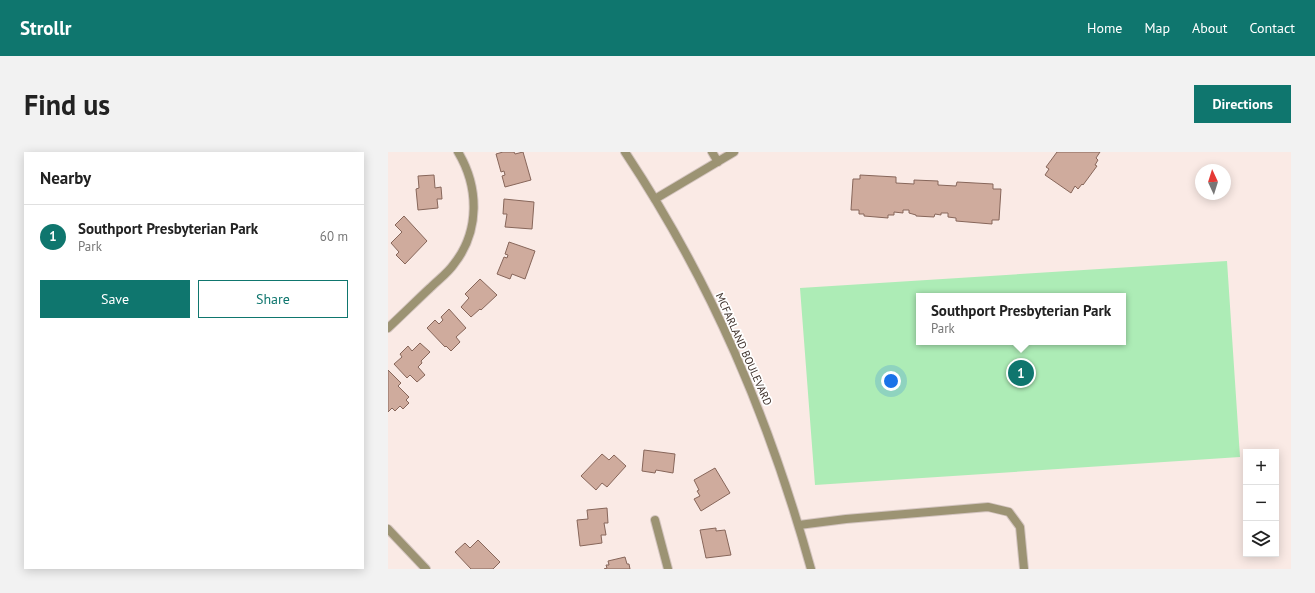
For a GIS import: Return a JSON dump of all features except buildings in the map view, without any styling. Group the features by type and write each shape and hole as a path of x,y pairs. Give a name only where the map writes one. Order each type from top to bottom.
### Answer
{"street":[{"path":"388,328 454,265 468,241 473,222 474,195 469,175 458,152"},
{"name":"MCFARLAND BOULEVARD","path":"625,152 655,199 700,279 744,373 768,433 811,569"},
{"path":"712,152 718,162"},
{"path":"655,199 734,152"},
{"path":"798,525 846,519 988,508 1009,512 1020,527 1024,569"},
{"path":"655,520 668,569"},
{"path":"388,529 426,569"}],"green space":[{"path":"1227,261 1240,457 815,485 800,288"}],"place":[{"name":"Southport Presbyterian Park","path":"1021,373"}]}
